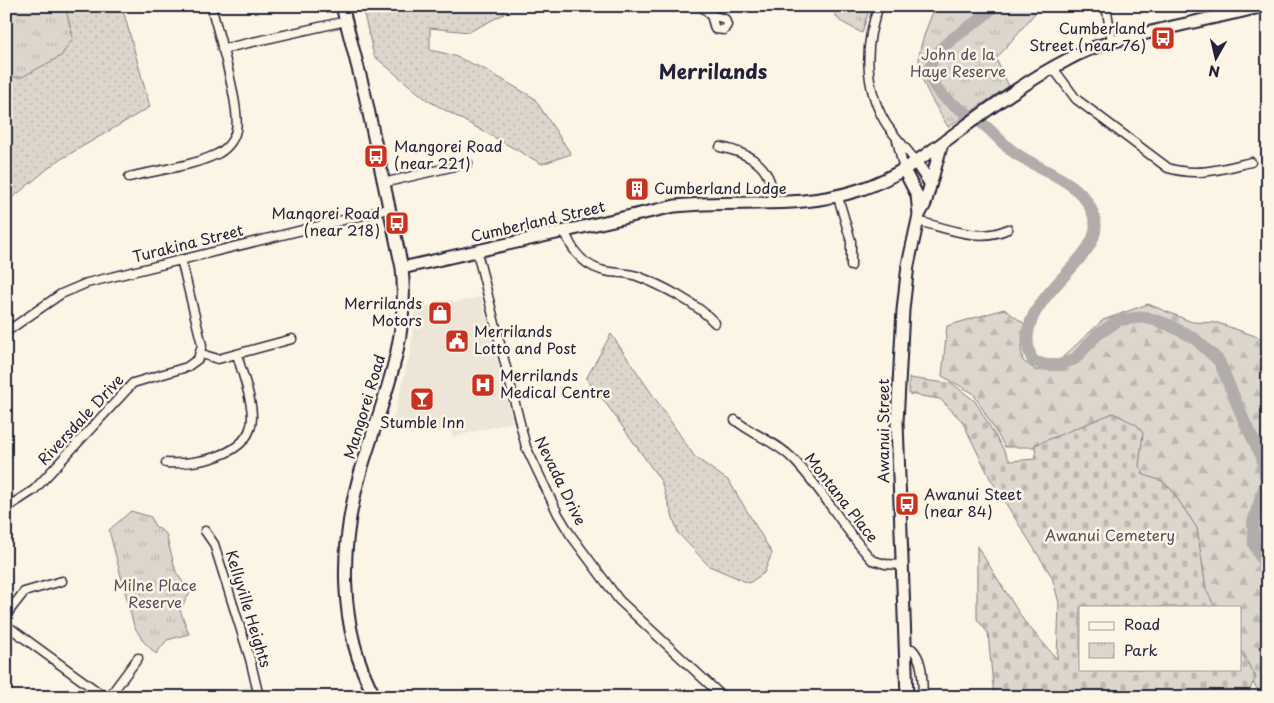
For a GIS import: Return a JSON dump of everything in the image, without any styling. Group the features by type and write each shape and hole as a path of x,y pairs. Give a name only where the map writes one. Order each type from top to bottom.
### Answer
{"main road":[{"name":"Mangorei Road","path":"342,6 365,95 402,268 404,288 394,373 359,478 345,557 346,600 353,640 371,696"},
{"name":"Cumberland Street","path":"402,268 675,206 718,202 774,204 812,202 838,197 877,184 904,170 989,110 1053,68 1086,50 1112,41 1264,6"},
{"name":"Awanui Street","path":"918,218 925,204 942,143"},
{"path":"916,162 930,183"},
{"name":"Awanui Street","path":"904,170 917,195 918,218 905,287 897,403 907,697"}],"street":[{"path":"129,176 210,157 226,148 236,132 237,113 211,6"},
{"path":"701,6 711,15"},
{"path":"879,6 870,30 868,58 878,107 898,140 905,146 916,162"},
{"path":"1106,6 1112,41"},
{"path":"222,49 346,21"},
{"path":"1053,68 1076,99 1168,168 1181,172 1209,172 1251,162"},
{"path":"898,140 904,170"},
{"path":"720,147 745,154 762,167 770,179 774,204"},
{"path":"383,183 468,163"},
{"path":"838,197 851,241 851,266"},
{"name":"Turakina Street","path":"6,332 61,294 74,288 181,259 388,209"},
{"path":"918,218 979,236 990,236 1008,229"},
{"path":"565,231 575,253 598,270 643,278 704,311 716,323"},
{"name":"Nevada Drive","path":"476,252 526,447 558,514 570,534 619,600 723,697"},
{"path":"181,259 200,335 201,354 218,358 292,339"},
{"name":"Riversdale Drive","path":"6,508 34,490 133,383 187,367 198,359 201,354"},
{"path":"166,463 187,464 228,451 243,440 251,425 252,418 237,354"},
{"name":"Montana Place","path":"735,420 749,432 776,446 791,457 872,560 885,564 902,565"},
{"name":"Kellyville Heights","path":"205,531 214,544 250,660 259,697"},
{"path":"6,615 24,592 62,581"},
{"path":"6,626 105,697"},
{"path":"906,649 912,649 918,655 921,666 923,697"},
{"path":"110,697 138,658"}],"shaded area":[{"path":"481,297 513,422 453,437 450,430 418,429 393,420 411,350 414,309 452,300 454,303"},
{"path":"257,684 260,697 239,697 237,689"}],"green space":[{"path":"6,6 122,6 150,107 56,162 6,203"},
{"path":"6,6 65,6 73,38 61,56 22,77 6,77"},
{"path":"362,6 504,6 504,14 469,32 430,28 430,50 452,55 484,69 534,98 571,154 542,164 427,100 374,56"},
{"path":"829,6 872,6 862,33 840,21"},
{"name":"John de la Haye Reserve","path":"935,6 1041,6 996,59 1009,86 948,127 925,86 919,59 925,32"},
{"path":"1148,304 1192,322 1218,323 1261,338 1268,350 1268,692 1258,690 1242,667 1242,606 1190,606 1054,447 1005,447 973,393 942,376 947,326 1004,309 1029,327 1021,347 1023,361 1036,370 1050,369 1103,320"},
{"path":"611,334 695,457 729,481 772,553 764,573 749,583 709,566 678,533 661,481 605,402 586,379"},
{"name":"Awanui Cemetery","path":"909,378 953,384 975,401 1010,461 1036,459 1035,445 1113,413 1137,425 1143,433 1139,466 1144,475 1162,481 1171,489 1197,528 1206,589 1214,606 1079,606 1079,670 1242,670 1242,653 1256,677 1246,697 1191,697 1174,691 1142,697 994,697 988,633 977,619 977,546 1024,621 1057,659 1059,603 1052,577 991,480 962,421 940,399 909,394"},
{"name":"Milne Place Reserve","path":"131,511 151,517 154,525 166,534 176,572 190,593 180,610 189,634 167,640 156,654 143,641 134,626 109,530"}],"waterway":[{"path":"994,6 979,20 950,40 935,56 931,65 930,75 933,84 939,93 983,124 1011,150 1072,186 1082,195 1090,207 1095,221 1094,236 1085,252 1042,302 1031,320 1027,340 1033,361 1046,365 1059,365 1075,359 1097,335 1119,320 1145,317 1167,324 1194,338 1219,361 1245,423 1262,457 1266,482 1253,522 1254,545 1268,571"}],"place":[{"name":"Cumberland Street (near 76)","path":"1163,38"},
{"name":"Mangorei Road (near 221)","path":"376,156"},
{"name":"Cumberland Lodge","path":"637,189"},
{"name":"Mangorei Road (near 218)","path":"397,223"},
{"name":"Merrilands Motors","path":"440,313"},
{"name":"Merrilands Lotto and Post","path":"457,341"},
{"name":"Merrilands Medical Centre","path":"483,385"},
{"name":"Stumble Inn","path":"422,399"},
{"name":"Awanui Steet (near 84)","path":"907,504"}],"district":[{"name":"Merrilands","path":"713,72"}]}
